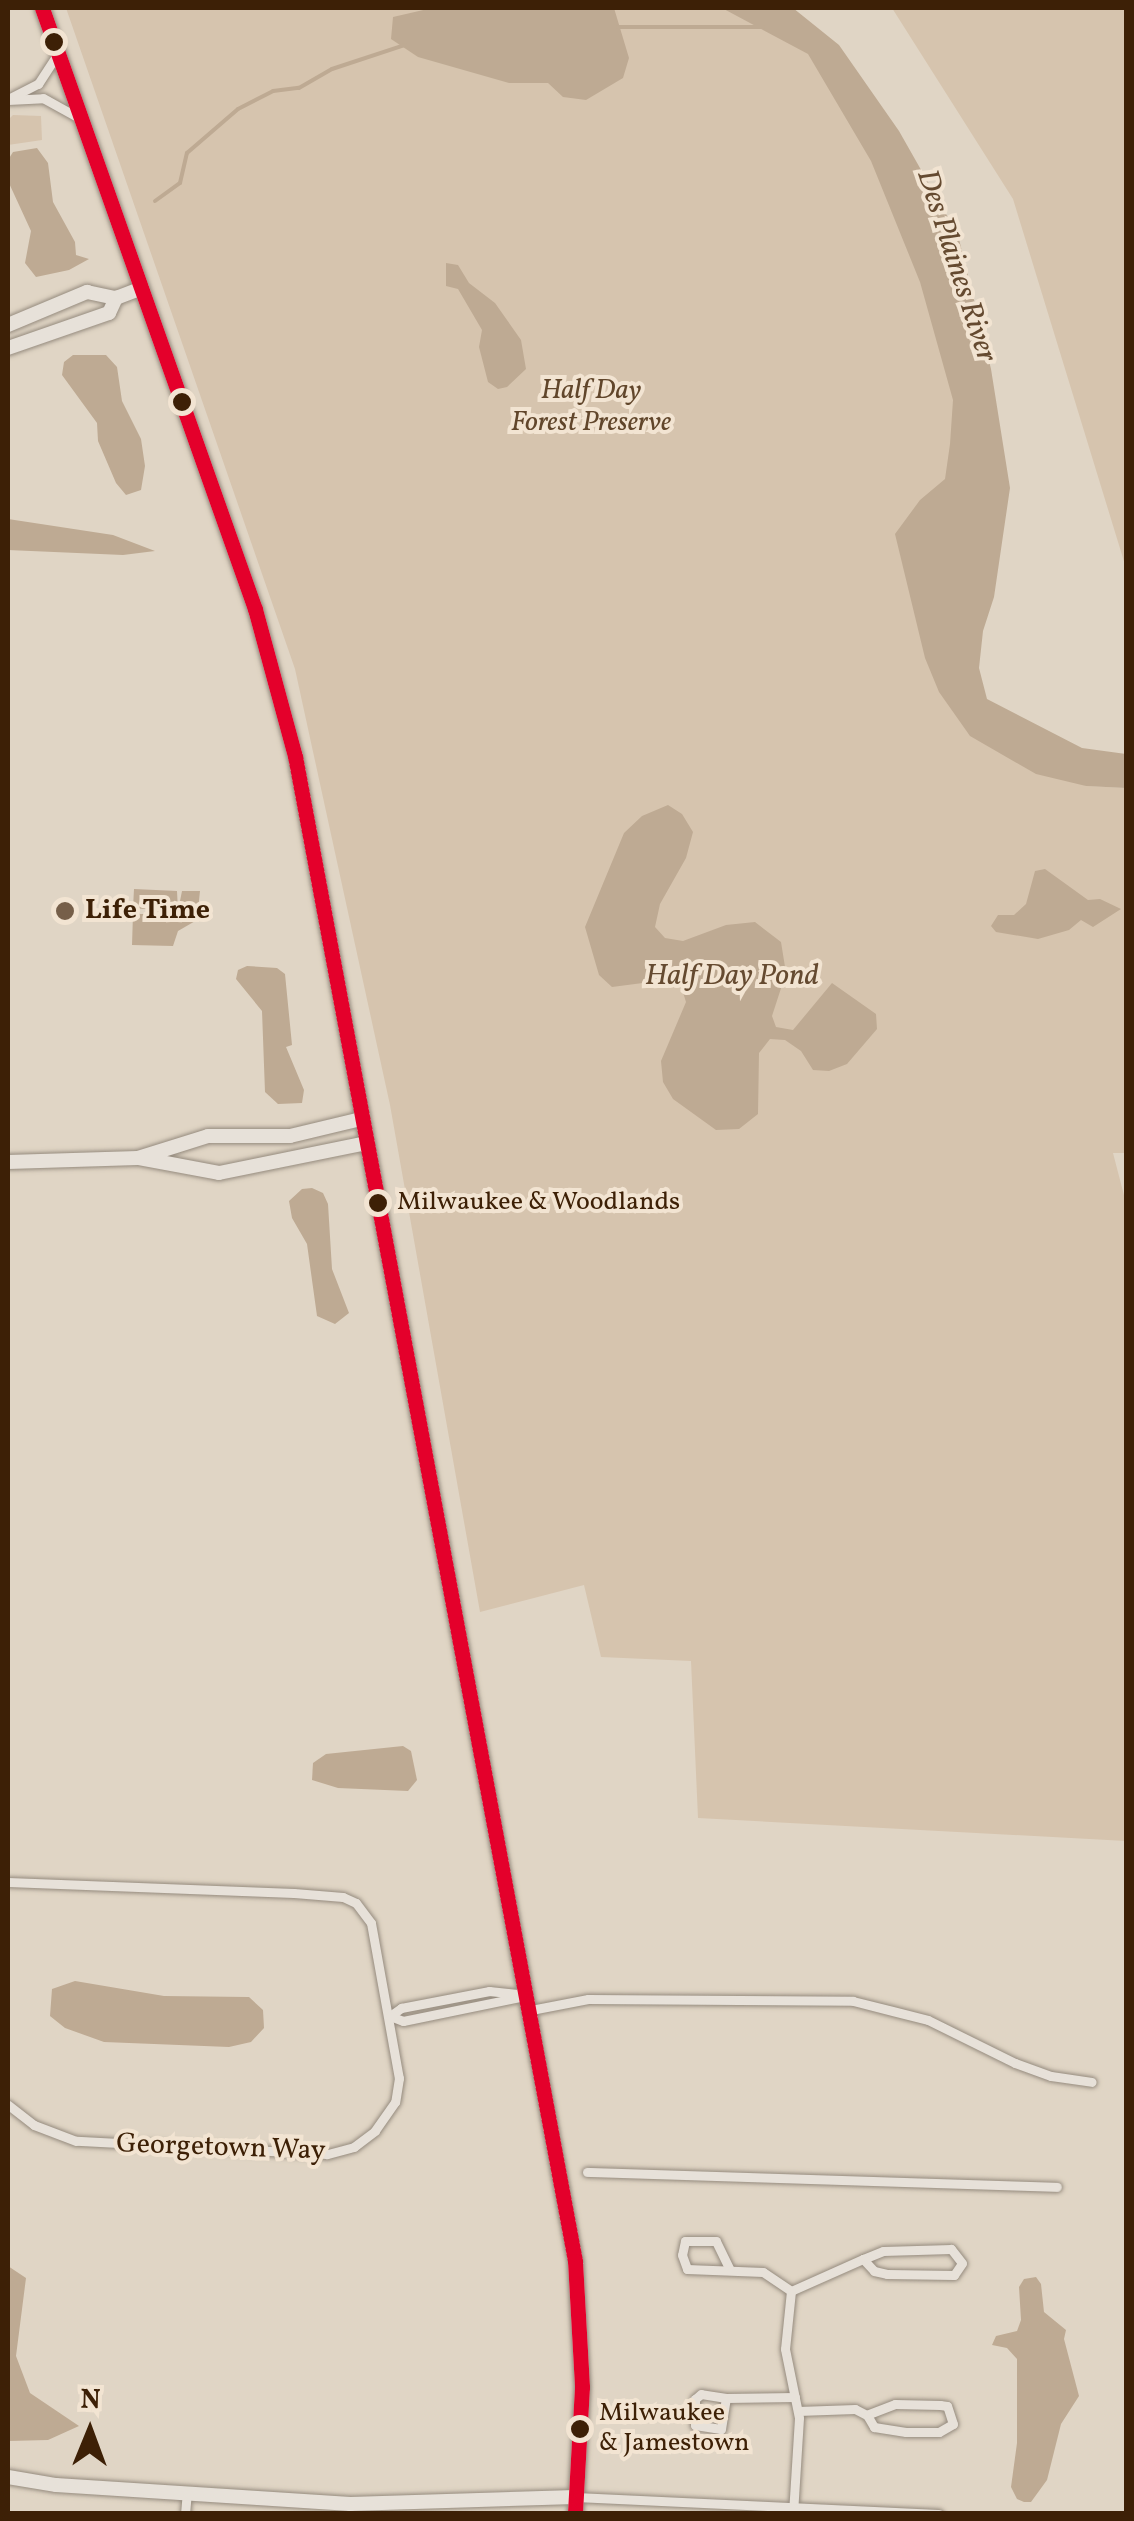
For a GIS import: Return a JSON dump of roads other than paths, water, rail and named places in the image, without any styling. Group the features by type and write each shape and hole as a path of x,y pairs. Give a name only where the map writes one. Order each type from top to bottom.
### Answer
{"main road":[{"path":"42,8 206,465 276,678 311,832 575,2261 582,2386 574,2509"}],"street":[{"path":"8,99 38,84 59,53"},
{"path":"8,99 43,98 84,122"},
{"path":"8,325 87,292 116,298 142,288"},
{"path":"8,348 109,313 116,298"},
{"path":"138,1158 208,1136 290,1136 361,1118"},
{"path":"8,1162 138,1158 219,1173 366,1143"},
{"name":"Georgetown Way","path":"8,1882 344,1897 362,1908 371,1922 398,2078 395,2102 375,2131 340,2152 102,2145 54,2134 8,2105"},
{"path":"390,2016 401,2008 489,1991 529,2002 853,2001 928,2020 1015,2064 1092,2082"},
{"path":"587,2172 1057,2187"},
{"path":"730,2270 716,2240 685,2242 682,2255 688,2269 772,2275 791,2291"},
{"path":"791,2291 883,2251 951,2249 962,2264 954,2275 887,2274 874,2271 863,2260"},
{"path":"791,2291 785,2349 798,2411 794,2510"},
{"path":"726,2398 721,2429 695,2425 695,2399 701,2394 726,2398 795,2396"},
{"path":"798,2411 856,2409 867,2415 874,2426 906,2432 947,2430 954,2424 948,2406 940,2405 895,2404 867,2415"},
{"path":"8,2477 350,2504 939,2514"},
{"path":"185,2514 188,2493"}],"water":[{"path":"432,8 614,8 629,58 623,78 586,100 563,97 548,83 509,83 418,57 391,39 393,17"},
{"name":"Des Plaines River","path":"722,8 793,8 839,45 899,131 958,235 991,369 1010,488 994,597 983,631 979,668 987,699 1082,748 1126,754 1126,788 1086,786 1036,774 970,736 939,692 925,658 895,534 920,500 945,479 950,444 953,400 920,282 871,161 808,54"},
{"path":"37,148 48,163 53,202 75,242 76,255 89,259 69,270 36,277 25,263 31,231 8,181 8,160 13,152"},
{"path":"446,263 458,265 469,283 495,303 521,340 526,369 507,387 498,389 488,382 479,347 482,330 458,289 446,286"},
{"path":"73,355 106,355 117,367 122,401 141,439 145,466 141,490 126,495 116,483 98,441 97,423 62,375 64,362"},
{"path":"8,519 113,535 155,551 123,555 8,550"},
{"name":"Half Day Pond","path":"668,805 682,814 693,832 686,858 660,904 655,927 665,938 683,941 726,925 755,922 781,942 786,973 772,1016 776,1027 793,1030 832,983 876,1014 877,1029 847,1064 829,1071 813,1070 801,1051 785,1040 770,1039 759,1053 758,1114 739,1129 716,1130 673,1099 663,1082 661,1061 686,1002 681,986 658,981 612,987 599,975 585,927 624,833 642,816"},
{"path":"1045,869 1088,900 1100,899 1121,909 1093,927 1081,920 1069,930 1038,939 996,932 991,926 998,915 1014,915 1026,904 1035,871"},
{"path":"134,889 177,891 178,911 182,891 200,891 197,920 178,931 173,946 132,945 133,914 155,914 156,910 133,908"},
{"path":"247,966 277,968 285,974 292,1045 286,1047 304,1090 302,1103 278,1104 265,1092 262,1011 236,979 238,970"},
{"path":"302,1189 323,1193 328,1204 332,1269 349,1313 335,1324 317,1316 307,1244 292,1218 289,1201"},
{"path":"403,1746 411,1751 417,1780 408,1791 338,1788 312,1780 313,1763 326,1754"},
{"path":"75,1981 164,1996 249,1997 263,2010 264,2028 251,2042 229,2047 104,2042 65,2028 50,2016 52,1989"},
{"path":"8,2266 26,2278 16,2356 30,2393 79,2426 48,2440 8,2441"},
{"path":"1036,2277 1041,2284 1044,2312 1066,2330 1064,2339 1079,2396 1061,2424 1047,2480 1031,2502 1024,2502 1017,2499 1011,2487 1017,2443 1017,2359 1007,2348 992,2345 996,2336 1017,2331 1021,2320 1019,2287 1024,2279"}],"waterway":[{"path":"618,27 763,27"},
{"path":"155,201 180,183 187,153 238,109 273,91 299,88 332,69 405,45"}],"place":[{"name":"Life Time","path":"65,911"},
{"name":"Milwaukee & Woodlands","path":"378,1203"},
{"name":"Milwaukee & Jamestown","path":"580,2429"}],"park label":[{"name":"Half Day Forest Preserve","path":"591,407"}]}
